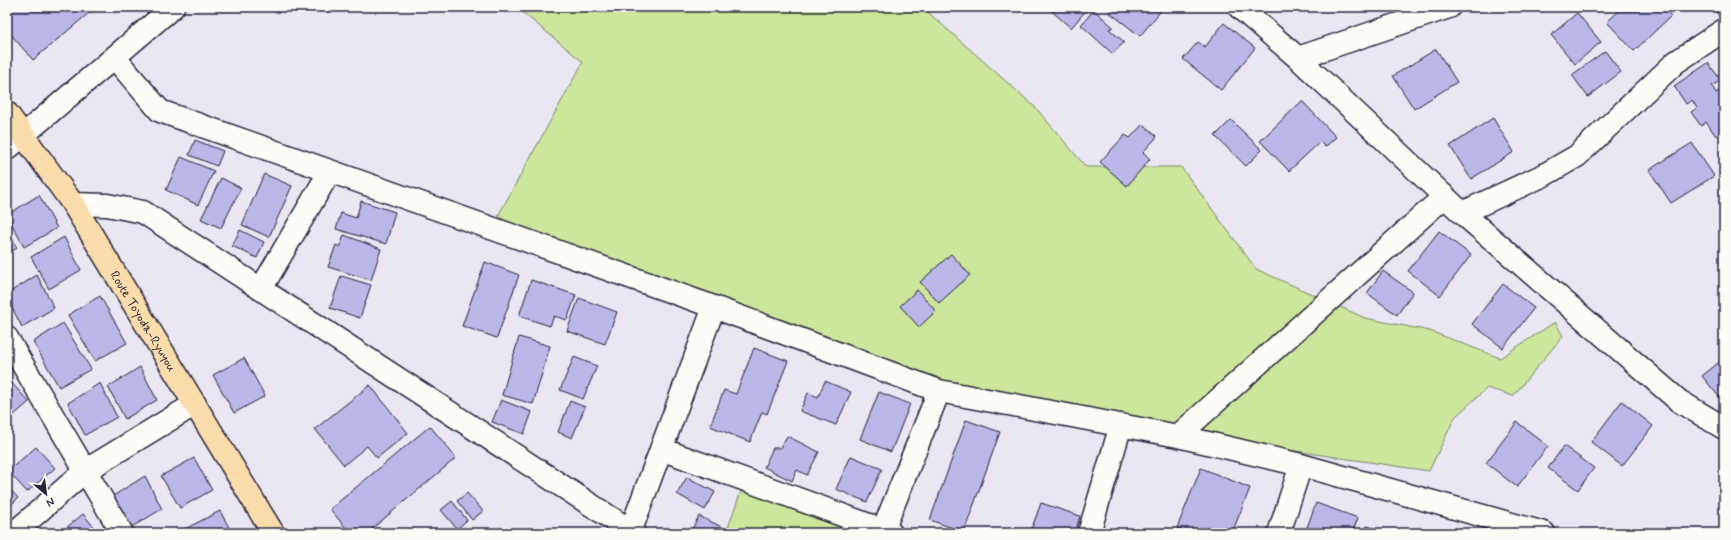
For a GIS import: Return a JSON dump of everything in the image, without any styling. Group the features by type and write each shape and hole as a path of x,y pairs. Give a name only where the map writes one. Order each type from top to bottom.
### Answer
{"main road":[{"name":"Route Toyoda-Ryuyou","path":"7,113 24,134 74,204 273,533"}],"street":[{"path":"7,149 173,7"},
{"path":"1239,7 1298,58 1462,212 1679,401 1724,428"},
{"path":"1298,58 1448,7"},
{"path":"1462,212 1544,175 1577,156 1676,62 1724,30"},
{"path":"115,58 160,111 714,307 939,391 1178,436 1301,465 1544,533"},
{"path":"261,289 330,171"},
{"path":"1178,436 1445,196"},
{"path":"74,204 107,205 143,212 632,532 714,307"},
{"path":"8,341 122,533"},
{"path":"661,449 886,532 939,391"},
{"path":"14,533 85,471 195,404"},
{"path":"1089,533 1121,425"},
{"path":"1279,533 1301,465"}],"green space":[{"path":"516,7 924,7 931,15 1035,107 1086,167 1181,167 1256,269 1365,318 1430,331 1500,358 1555,322 1563,336 1513,396 1487,388 1455,417 1429,471 1121,425 939,391 559,252 498,216 583,62"},
{"path":"745,480 866,533 726,533"}],"building":[{"path":"7,7 96,7 33,60 7,30"},
{"path":"1047,7 1089,7 1071,28"},
{"path":"1113,7 1164,7 1140,36 1109,12"},
{"path":"1623,7 1663,7 1671,16 1634,51 1607,22"},
{"path":"1712,7 1724,7 1724,22"},
{"path":"1094,10 1113,27 1109,29 1124,42 1113,54 1081,25"},
{"path":"1577,13 1601,42 1575,64 1551,35"},
{"path":"1224,23 1255,48 1221,90 1183,59 1198,42 1205,47"},
{"path":"1436,49 1457,82 1414,109 1393,76"},
{"path":"1605,51 1621,72 1588,97 1572,75"},
{"path":"1708,63 1721,80 1712,86 1716,93 1724,87 1724,130 1716,136 1706,122 1701,126 1691,112 1697,108 1692,100 1686,104 1674,86"},
{"path":"1302,101 1336,137 1325,147 1320,142 1289,171 1260,141"},
{"path":"1493,118 1514,152 1471,179 1450,146"},
{"path":"1231,120 1262,150 1246,166 1215,136"},
{"path":"1143,124 1157,137 1143,152 1150,159 1127,186 1100,162 1125,135 1130,138"},
{"path":"195,140 223,151 217,166 189,155"},
{"path":"1692,143 1714,176 1671,203 1649,170"},
{"path":"181,157 214,171 198,205 166,190"},
{"path":"264,174 292,186 269,237 242,225"},
{"path":"221,178 241,188 221,228 201,219"},
{"path":"39,195 57,228 24,247 7,215"},
{"path":"361,201 395,212 386,244 336,229 341,213 356,218"},
{"path":"7,229 17,248 7,254"},
{"path":"240,230 264,242 257,258 232,246"},
{"path":"1439,231 1471,255 1440,296 1408,271"},
{"path":"344,235 381,249 371,280 328,267 336,245 340,247"},
{"path":"64,237 81,270 49,289 31,257"},
{"path":"951,254 970,275 939,303 920,282"},
{"path":"485,262 519,275 497,338 462,326"},
{"path":"1383,271 1413,292 1397,315 1367,293"},
{"path":"37,275 54,308 22,327 7,298 7,294"},
{"path":"341,276 371,285 360,318 330,308"},
{"path":"531,280 576,295 567,320 554,316 550,326 519,316"},
{"path":"1503,284 1534,308 1503,348 1472,324"},
{"path":"917,290 936,311 919,327 900,306"},
{"path":"100,296 127,343 95,361 68,315"},
{"path":"579,298 617,312 605,344 567,331"},
{"path":"63,323 91,369 59,387 33,342"},
{"path":"519,337 550,346 533,404 502,395"},
{"path":"754,348 788,361 767,414 762,412 750,442 710,426 724,390 736,394"},
{"path":"574,357 597,366 583,399 560,390"},
{"path":"244,358 265,396 234,413 213,375"},
{"path":"1723,359 1724,360 1724,403 1702,376"},
{"path":"140,367 157,400 125,419 108,387"},
{"path":"10,381 29,402 7,421 7,383"},
{"path":"825,381 851,392 836,425 800,411 808,393 818,397"},
{"path":"100,383 117,417 85,435 68,403"},
{"path":"370,385 408,433 377,458 367,446 344,465 315,429"},
{"path":"879,392 910,404 891,452 860,439"},
{"path":"501,400 532,412 524,434 492,422"},
{"path":"570,401 585,407 572,438 558,432"},
{"path":"1622,401 1653,426 1622,466 1591,442"},
{"path":"966,420 1000,432 964,532 930,520"},
{"path":"1517,422 1548,446 1517,487 1486,463"},
{"path":"430,426 456,458 367,533 350,533 330,509"},
{"path":"787,436 819,452 807,475 797,470 792,481 764,467 773,448 780,448"},
{"path":"1564,446 1594,468 1578,490 1548,468"},
{"path":"36,447 55,468 27,492 8,471"},
{"path":"851,456 882,469 867,502 836,489"},
{"path":"194,458 212,490 180,508 161,476"},
{"path":"1201,468 1250,488 1232,533 1190,533 1177,528"},
{"path":"145,476 162,509 130,528 113,496"},
{"path":"687,477 715,492 705,510 677,494"},
{"path":"7,486 18,498 7,509"},
{"path":"467,493 483,511 472,520 457,501"},
{"path":"452,501 467,520 457,529 441,510"},
{"path":"1041,503 1080,516 1075,533 1030,533"},
{"path":"1316,503 1358,518 1352,533 1305,533"},
{"path":"220,511 232,533 177,533"},
{"path":"83,514 99,533 60,533"},
{"path":"699,516 724,528 721,533 690,533"},
{"path":"1367,526 1391,533 1365,533"},
{"path":"1111,528 1122,533 1109,533"}]}
